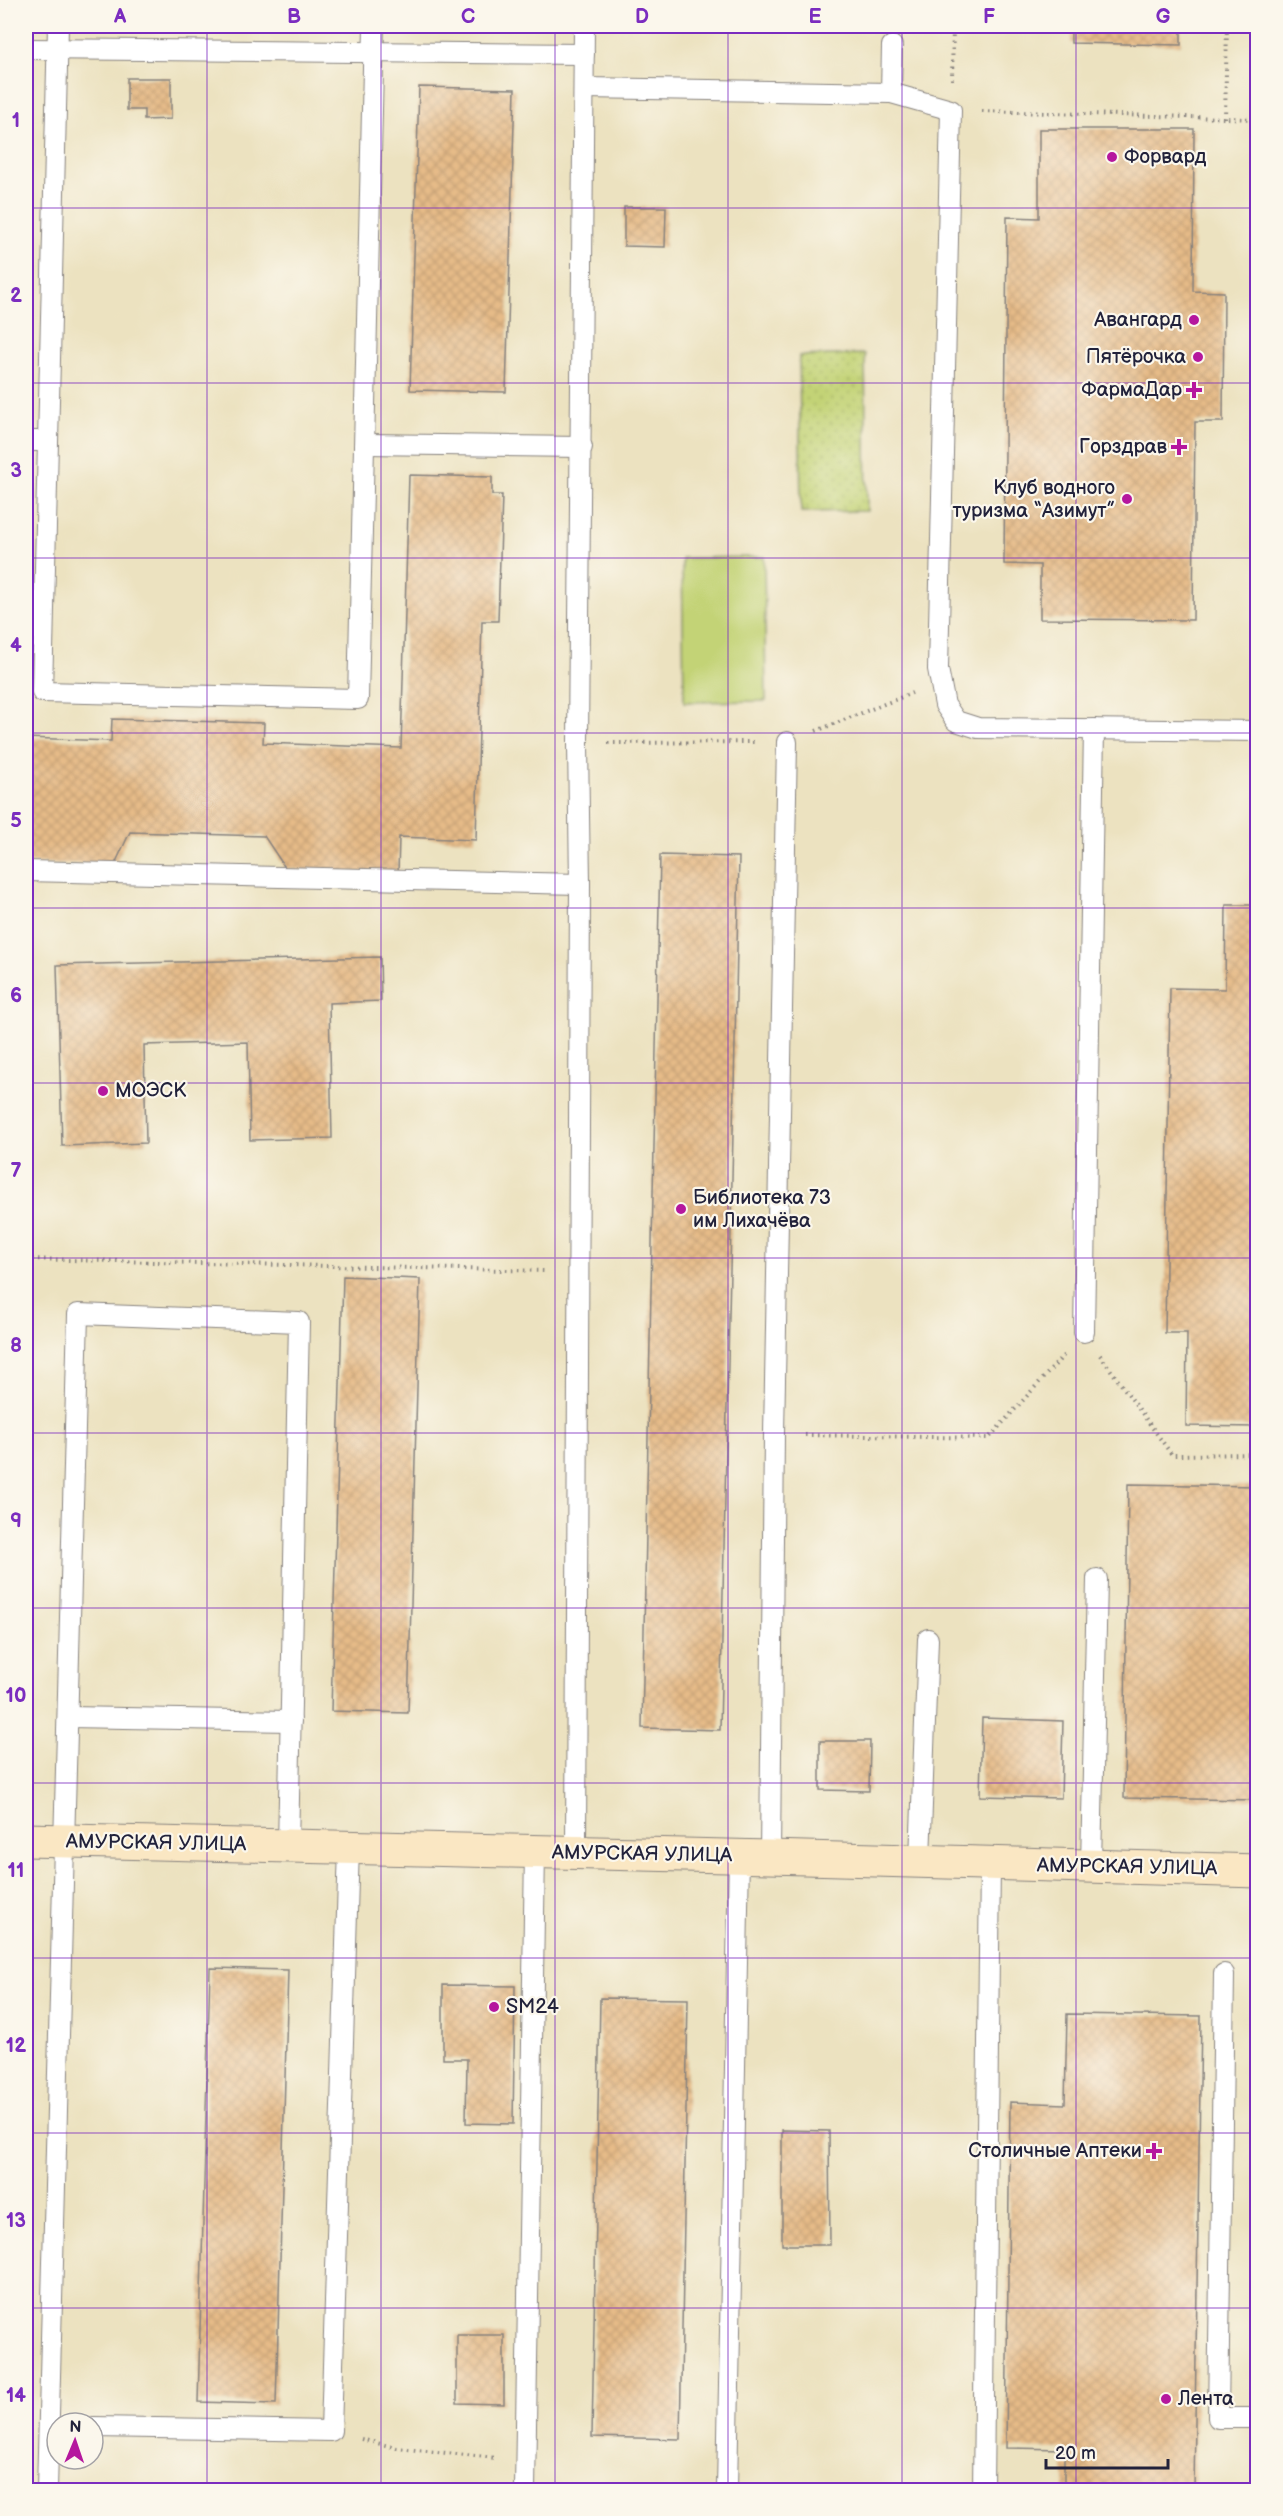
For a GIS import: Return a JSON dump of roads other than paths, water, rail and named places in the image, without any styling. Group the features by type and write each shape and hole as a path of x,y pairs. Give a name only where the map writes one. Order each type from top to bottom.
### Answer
{"street":[{"name":"АМУРСКАЯ УЛИЦА","path":"26,1840 1257,1870"}],"lane":[{"path":"58,26 42,692 358,699 374,26"},
{"path":"576,1852 580,884 578,743 584,26"},
{"path":"891,93 892,46"},
{"path":"26,49 584,54"},
{"path":"584,88 891,93 951,110 938,669 945,705 956,721 978,728 1257,731"},
{"path":"26,441 48,441"},
{"path":"364,444 582,447"},
{"path":"1084,1332 1094,729"},
{"path":"728,2490 774,1434 787,742"},
{"path":"26,871 580,884"},
{"path":"52,2411 78,1314 299,1322 288,1846"},
{"path":"1091,1866 1097,1579"},
{"path":"920,1860 928,1639"},
{"path":"69,1716 291,1721"},
{"path":"105,2427 332,2432 349,1847"},
{"path":"525,2490 535,1851"},
{"path":"983,2490 990,1864"},
{"path":"1224,1974 1218,2418 1257,2418"},
{"path":"47,2490 48,2471"}],"place":[{"name":"Форвард","path":"1112,157"},
{"name":"Авангард","path":"1194,320"},
{"name":"Пятёрочка","path":"1198,357"},
{"name":"ФармаДар","path":"1194,390"},
{"name":"Горздрав","path":"1179,447"},
{"name":"Клуб водного туризма “Азимут”","path":"1127,499"},
{"name":"МОЭСК","path":"103,1091"},
{"name":"Библиотека 73 им Лихачёва","path":"681,1209"},
{"name":"SM24","path":"494,2007"},
{"name":"Столичные Аптеки","path":"1154,2151"},
{"name":"Лента","path":"1166,2399"}]}
